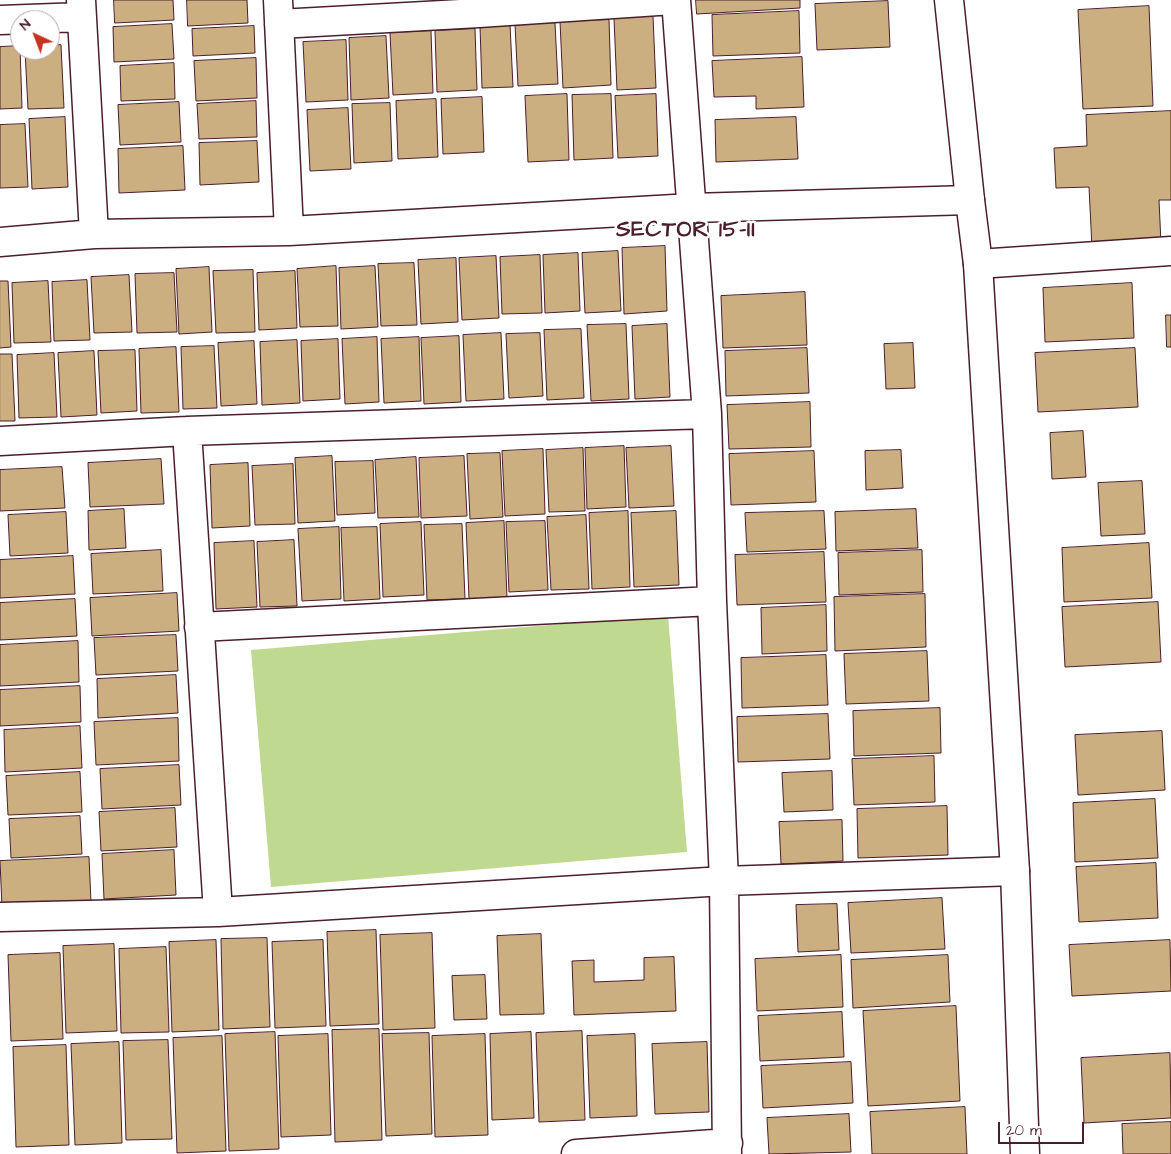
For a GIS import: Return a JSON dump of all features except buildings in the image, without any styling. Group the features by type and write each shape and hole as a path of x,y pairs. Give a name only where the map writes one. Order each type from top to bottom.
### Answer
{"street":[{"path":"290,232 278,12 674,0 707,414 712,600 724,881 728,1148 576,1154"},
{"path":"949,0 978,264 1015,871 1025,1154"},
{"path":"0,20 82,8 94,234"},
{"path":"0,242 94,234 290,232 692,208 970,200"},
{"path":"978,264 1171,251"},
{"path":"0,441 188,431 707,414"},
{"path":"188,431 218,912"},
{"path":"199,628 712,600"},
{"path":"0,917 218,912 724,881 1015,871"}],"green space":[{"path":"668,615 687,852 271,887 251,650"}],"district":[{"name":"SECTOR 15-II","path":"686,231"}]}
